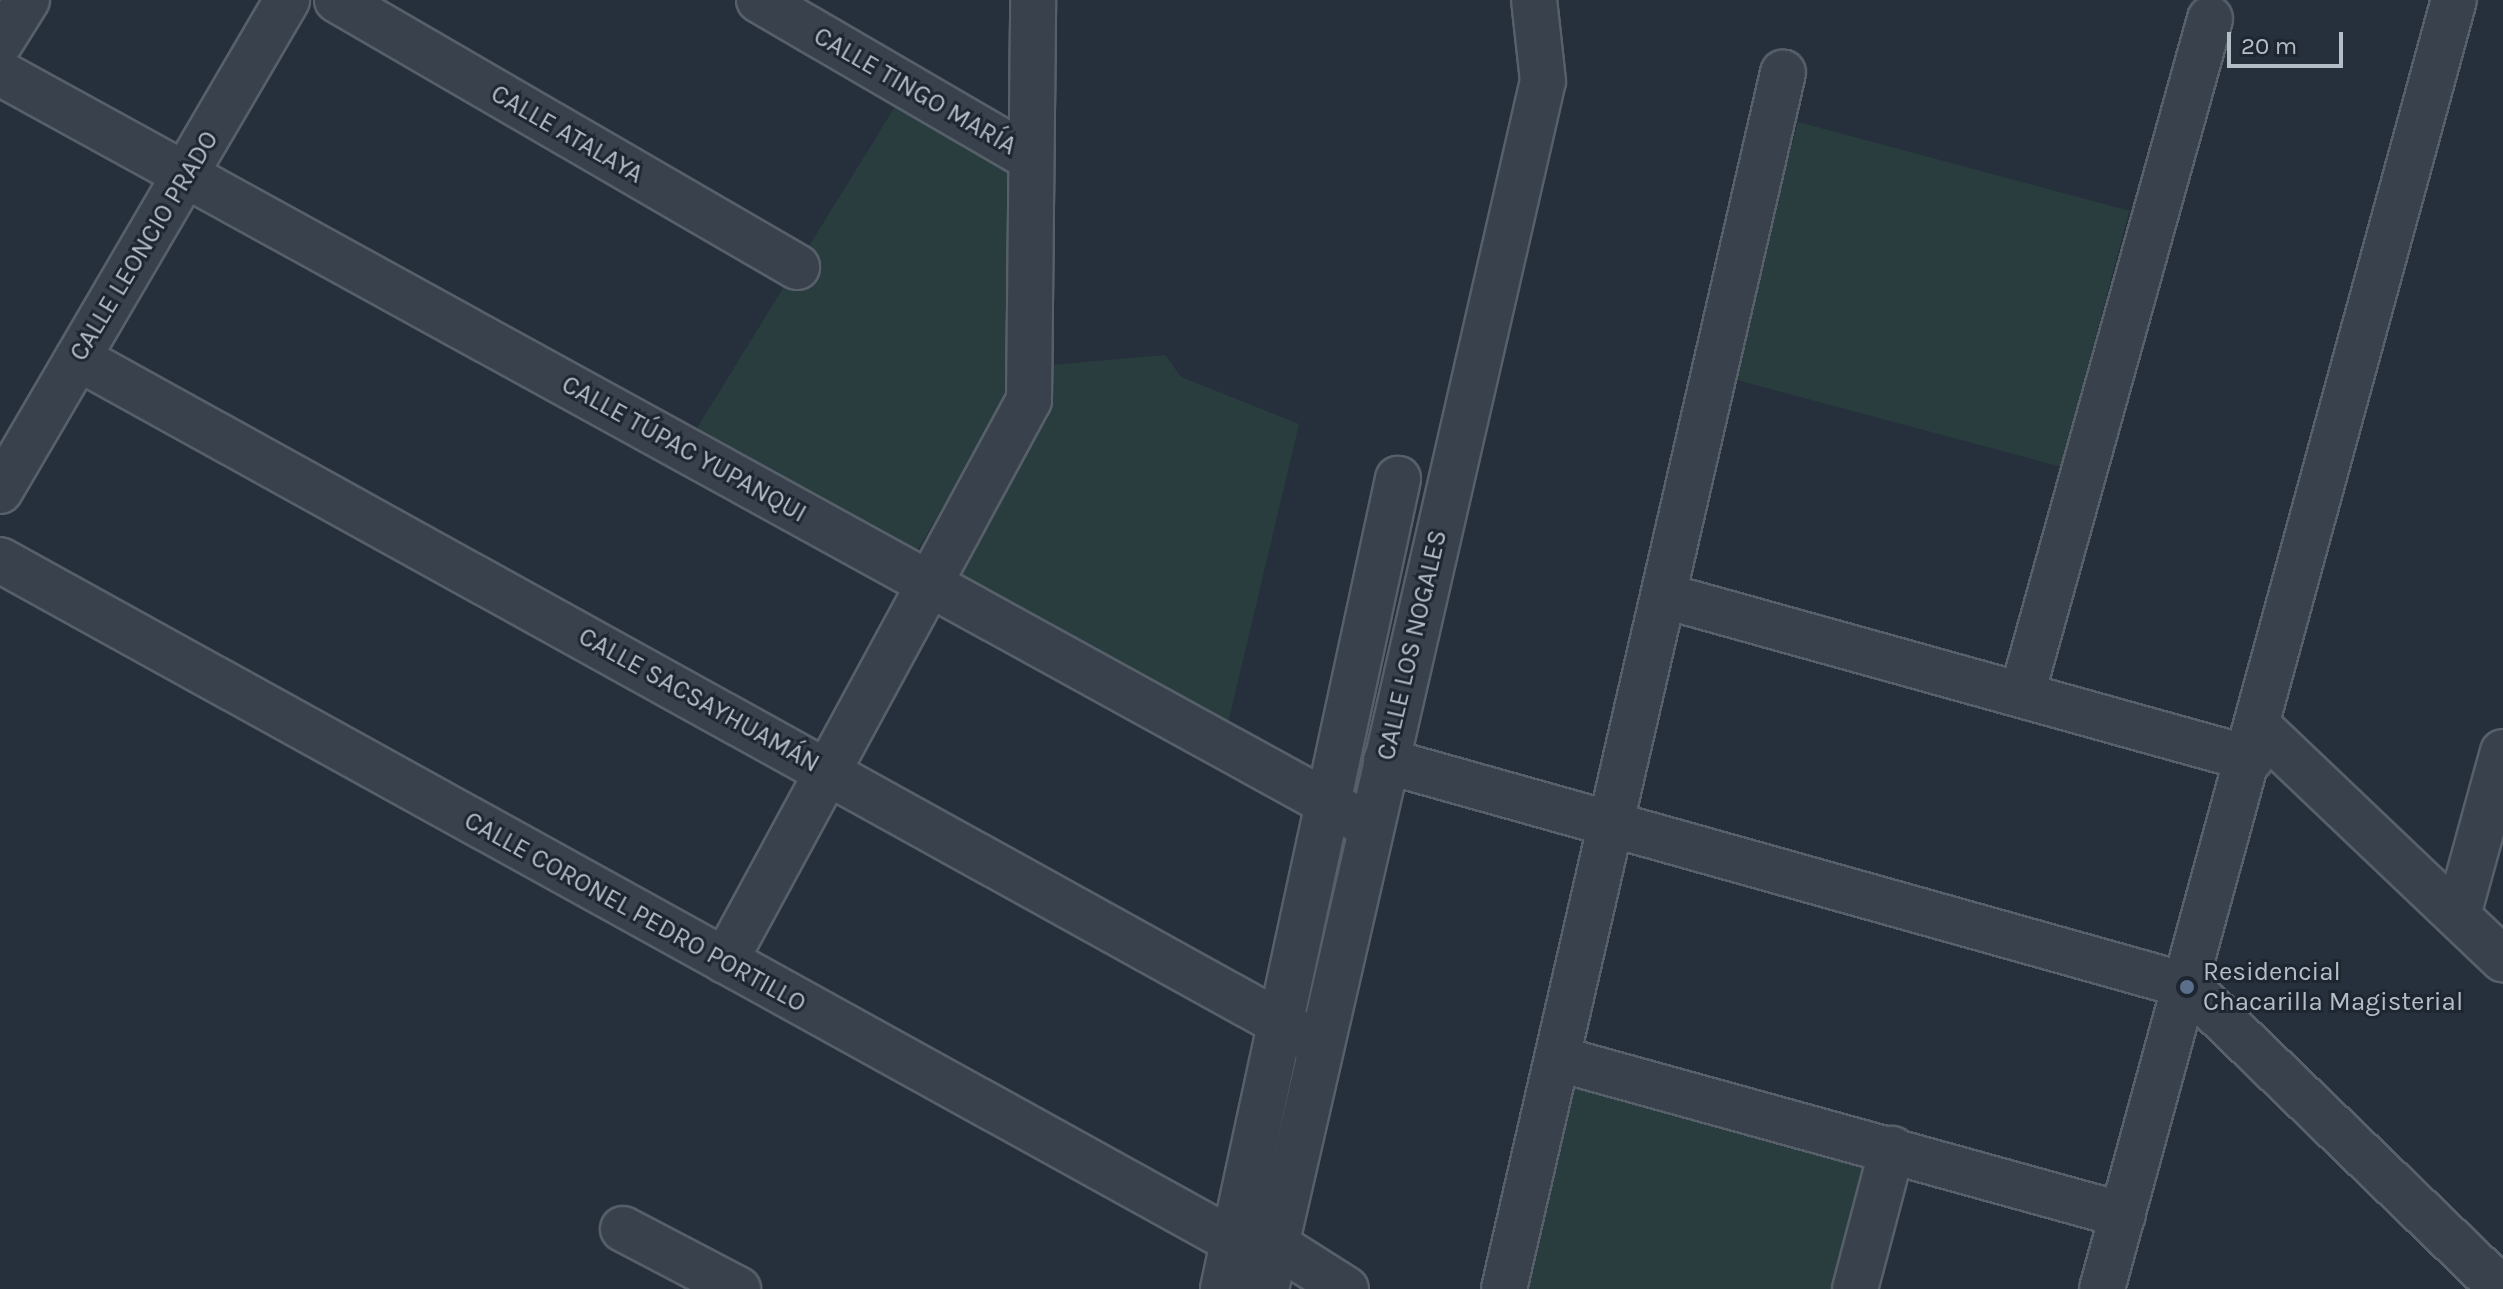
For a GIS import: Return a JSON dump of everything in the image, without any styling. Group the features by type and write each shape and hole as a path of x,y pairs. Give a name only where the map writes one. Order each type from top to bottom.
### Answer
{"street":[{"path":"0,43 27,0"},
{"name":"CALLE LEONCIO PRADO","path":"0,491 287,0"},
{"name":"CALLE ATALAYA","path":"337,0 797,267"},
{"name":"CALLE TINGO MARÍA","path":"759,0 1029,157"},
{"path":"725,961 825,770 1029,400 1029,157 1033,0"},
{"name":"CALLE LOS NOGALES","path":"1261,1259 1318,1044 1368,825 1386,761 1543,81 1534,0"},
{"path":"2102,1289 2255,743 2454,0"},
{"path":"2022,694 2210,19"},
{"name":"CALLE TÚPAC YUPANQUI","path":"0,73 1368,825"},
{"path":"1504,1289 1783,73"},
{"name":"CALLE SACSAYHUAMÁN","path":"78,358 1318,1044"},
{"path":"1223,1289 1261,1259 1280,1022 1398,479"},
{"name":"CALLE CORONEL PEDRO PORTILLO","path":"0,560 1261,1259 1346,1289"},
{"path":"1665,596 2022,694 2255,743 2458,915 2503,959"},
{"path":"2458,915 2503,752"},
{"path":"1386,761 1611,827 2188,986 2499,1280"},
{"path":"1559,1059 2123,1215"},
{"path":"1855,1289 1892,1149"},
{"path":"623,1229 738,1289"}],"green space":[{"path":"896,105 1011,171 1011,393 916,552 697,428"},
{"path":"1798,122 2129,211 2061,467 1729,378"},
{"path":"1165,355 1181,377 1299,424 1228,723 963,582 960,572 1051,408 1052,365"},
{"path":"1574,1081 1875,1159 1838,1289 1527,1289"}],"place":[{"name":"Residencial Chacarilla Magisterial","path":"2187,987"}]}
